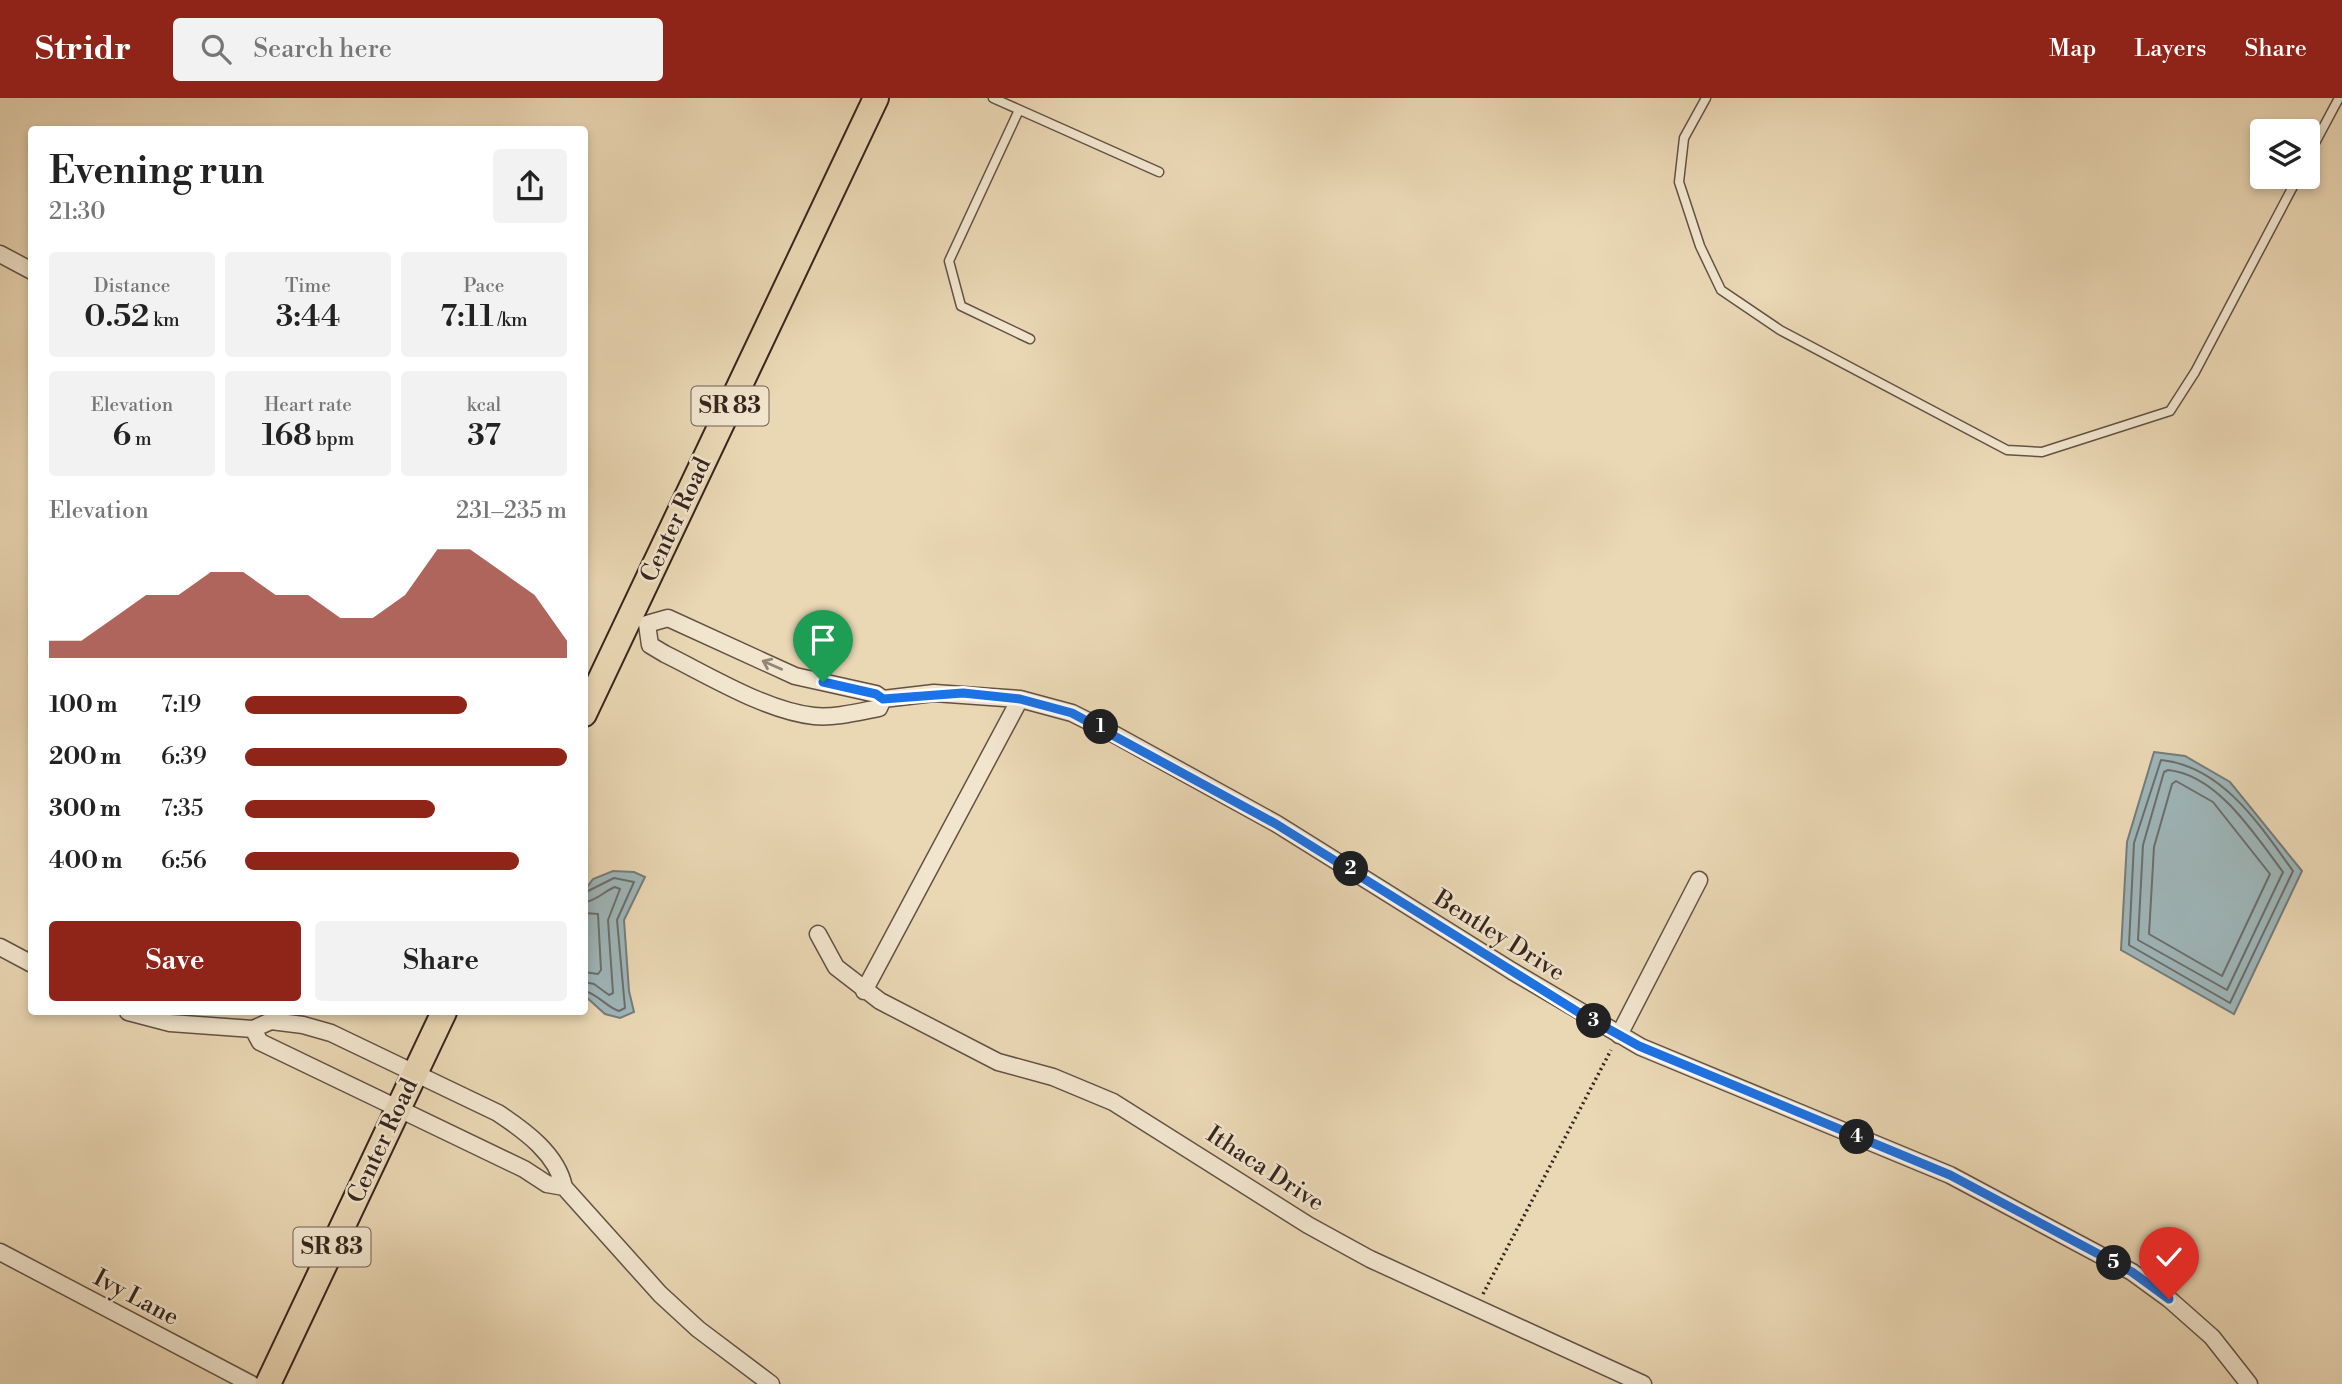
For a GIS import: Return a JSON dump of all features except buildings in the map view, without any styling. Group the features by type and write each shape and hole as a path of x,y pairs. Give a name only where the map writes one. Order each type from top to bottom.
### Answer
{"main road":[{"name":"Center Road","path":"588,707 639,620 876,98"},
{"name":"Center Road","path":"268,1384 443,1015"}],"street":[{"path":"0,254 28,269"},
{"name":"Bentley Drive","path":"883,699 878,708 834,715 814,716 791,711 665,654 650,645 639,620 668,618 795,676 876,694 883,699 934,692 1020,699 1082,718 1265,817 1619,1035 1688,1069 1950,1175 2132,1272 2169,1299 2212,1337 2249,1384"},
{"path":"864,991 1020,699"},
{"path":"1619,1035 1699,880"},
{"name":"Ithaca Drive","path":"818,934 836,967 864,991 998,1062 1053,1077 1113,1102 1308,1225 1370,1259 1643,1384"},
{"path":"0,947 28,962"},
{"path":"139,1015 170,1023 253,1029 271,1021 303,1024 339,1037 498,1113 517,1126 561,1172 564,1187 660,1294 698,1329 771,1384"},
{"path":"253,1029 260,1042 524,1169 548,1184 564,1187"},
{"name":"Ivy Lane","path":"0,1252 251,1384"}],"lane":[{"path":"993,98 1159,172"},
{"path":"1706,98 1684,138 1679,182 1699,246 1721,290 1780,330 2007,450 2042,452 2170,411 2195,372 2292,189"},
{"path":"2320,134 2339,98"},
{"path":"1019,110 948,261 961,306 1030,339"}],"path":[{"path":"1475,1308 1619,1035"}],"water":[{"path":"2154,752 2185,756 2230,782 2302,871 2234,1014 2121,950 2127,842"},
{"path":"613,871 634,872 645,877 624,920 629,991 634,1012 620,1018 605,1014 588,999 588,886 593,879"}],"route":[{"path":"823,682 876,694 883,699 934,692 963,693 1020,699 1072,713 1345,864 1455,936 1578,1012 1639,1046 1688,1069 1950,1175 2132,1272 2169,1299"}]}
